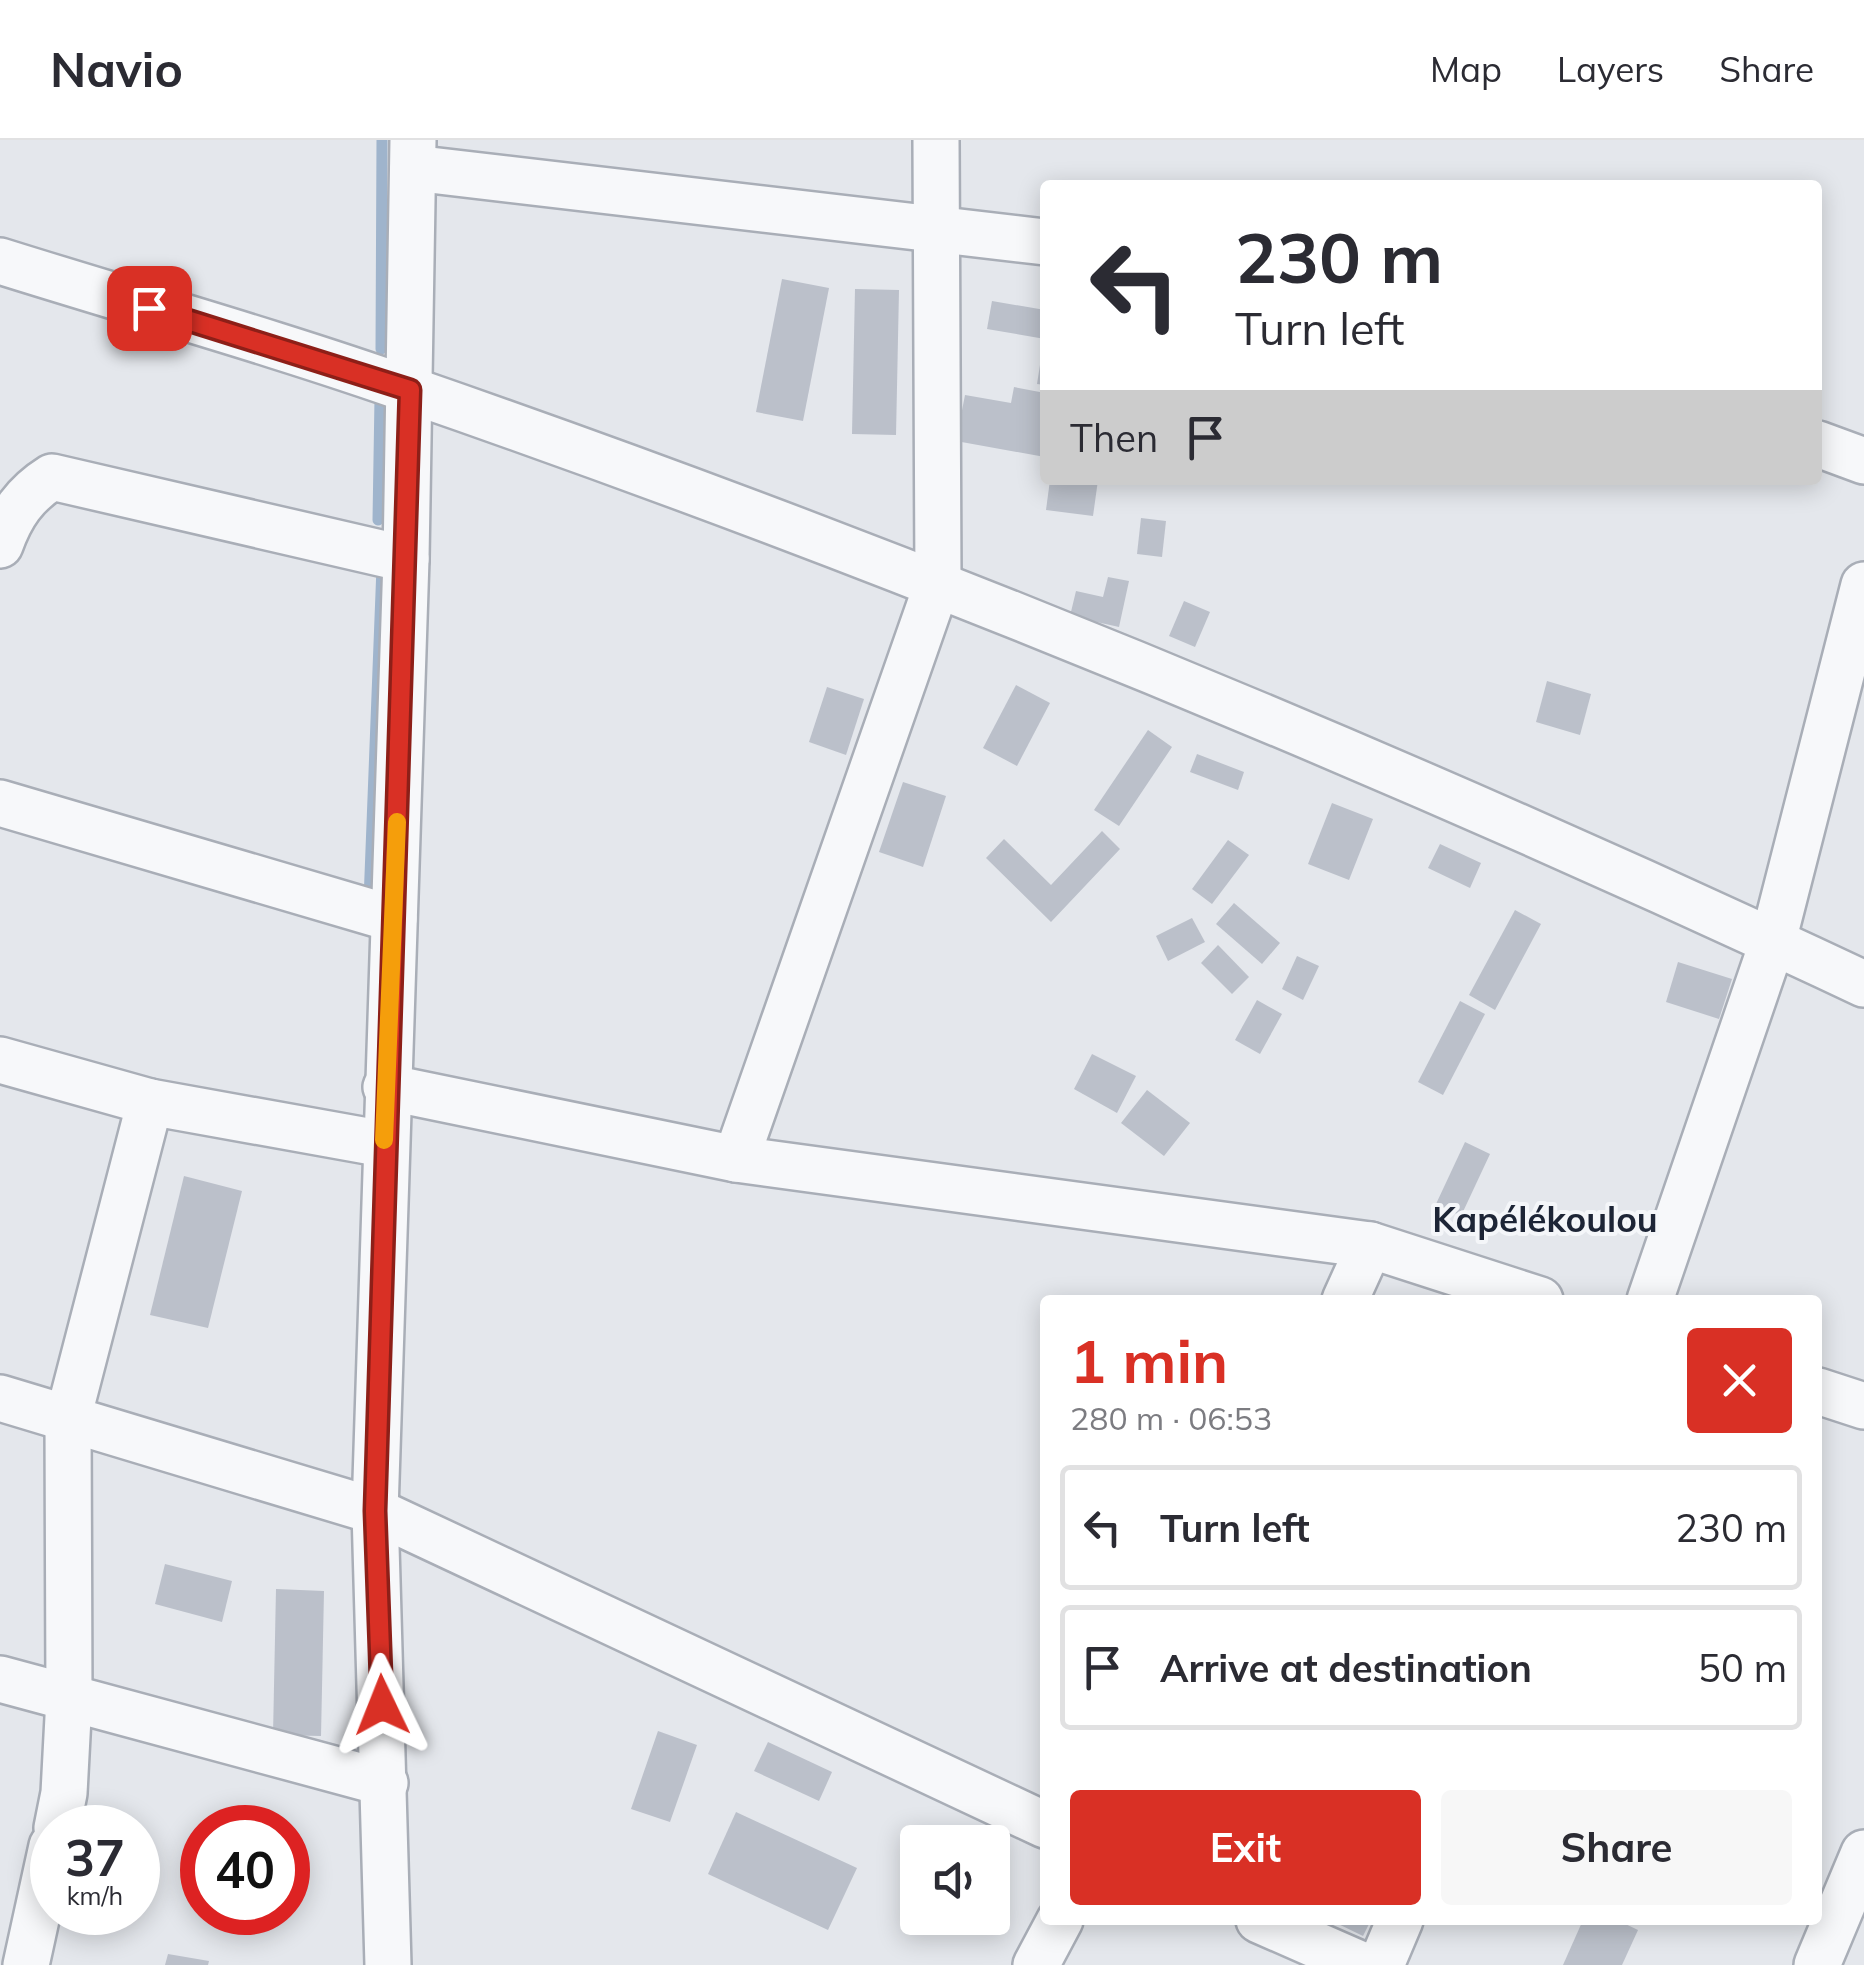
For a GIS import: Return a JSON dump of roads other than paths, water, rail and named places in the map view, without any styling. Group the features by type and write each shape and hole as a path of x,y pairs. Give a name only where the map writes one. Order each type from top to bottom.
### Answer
{"street":[{"path":"736,1158 938,582 933,226 936,140"},
{"path":"388,1965 375,1511 406,560 413,154 1040,241"},
{"path":"0,261 410,390 938,582 1488,811 1864,984"},
{"path":"1822,445 1864,461"},
{"path":"0,544 8,522 29,491 52,477 406,560"},
{"path":"1652,1295 1773,941 1864,585"},
{"path":"0,803 394,919"},
{"path":"0,1060 150,1102 384,1144"},
{"path":"386,1087 736,1158 1370,1245 1525,1295"},
{"path":"62,1805 69,1698 68,1418 150,1102"},
{"path":"1347,1295 1370,1245"},
{"path":"1822,1392 1864,1406"},
{"path":"0,1398 375,1511 1040,1823"},
{"path":"0,1679 385,1783"},
{"path":"1818,1965 1864,1853"},
{"path":"1036,1965 1057,1925"},
{"path":"1270,1925 1362,1965"},
{"path":"1381,1965 1398,1925"},
{"path":"26,1965 33,1935"}],"waterway":[{"path":"381,349 382,140"},
{"path":"378,520 380,398"},
{"path":"369,901 382,567"}],"district":[{"name":"Kapélékoulou","path":"1545,1219"}]}
